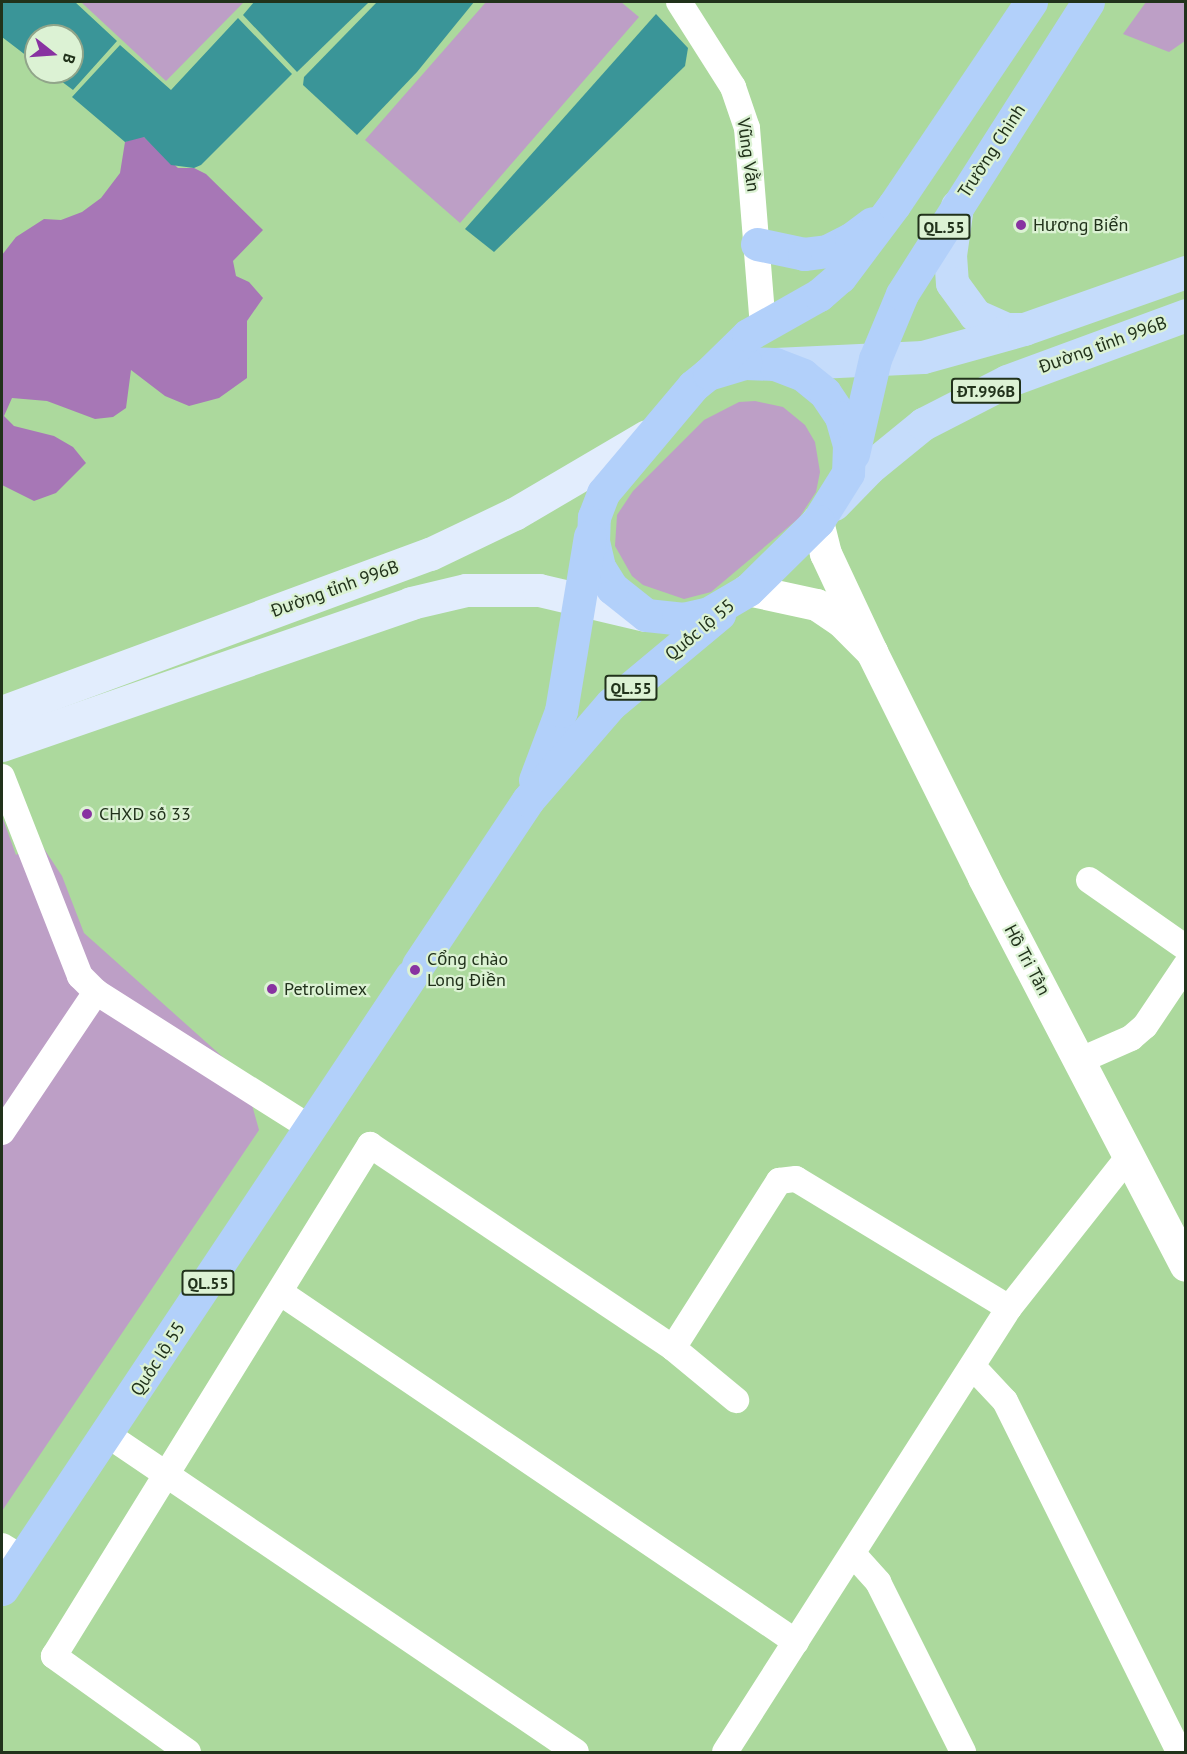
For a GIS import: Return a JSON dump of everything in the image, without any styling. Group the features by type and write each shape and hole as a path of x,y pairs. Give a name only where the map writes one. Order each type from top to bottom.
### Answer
{"highway":[{"name":"QL.55","path":"708,374 732,348 763,326 819,296 840,277 894,205 1031,2"},
{"name":"Trường Chinh","path":"848,473 875,359 902,294 1088,2"},
{"path":"757,244 804,254 827,250 851,239 894,205"},
{"path":"745,363 775,364 803,375 825,393 841,417 849,445 848,473 818,521 748,590 710,613 692,617 646,615 612,588 599,567 593,542 594,517 603,493 654,432 708,374 745,363"},
{"name":"Quốc lộ 55","path":"528,800 561,711 577,598 594,517"},
{"name":"Quốc lộ 55","path":"2,1589 12,1552 108,1435 528,800 611,704 748,590"}],"main road":[{"path":"957,207 950,255 951,283 962,303 989,323 1007,329 1024,329"},
{"path":"775,364 923,357 1024,329 1185,272"},
{"name":"Đường tỉnh 996B","path":"818,521 869,468 923,424 1007,381 1185,315"},
{"name":"Đường tỉnh 996B","path":"2,712 439,550 488,528 584,477 654,432"},
{"name":"Đường tỉnh 996B","path":"2,745 132,697 441,595 486,588 539,590 646,615"}],"street":[{"name":"Vũng Vằn","path":"679,2 733,87 741,109 753,169 763,326"},
{"name":"Hồ Tri Tân","path":"818,521 826,554 872,652 984,878 1081,1060 1185,1266"},
{"path":"748,590 817,605 841,621 872,652"},
{"path":"2,777 68,953 80,976 96,992 310,1128"},
{"path":"1089,880 1185,948"},
{"path":"1081,1060 1131,1038 1145,1026 1185,965"},
{"path":"2,1132 10,1100 96,992"},
{"path":"188,1752 54,1656 281,1293 370,1145 673,1348 736,1400"},
{"path":"725,1752 974,1368 1009,1308 1130,1156"},
{"path":"673,1348 779,1181 796,1179 1009,1308"},
{"path":"281,1293 796,1642"},
{"path":"974,1368 1005,1401 1179,1752"},
{"path":"108,1435 576,1752"},
{"path":"853,1554 878,1582 963,1752"}],"shaded area":[{"path":"81,2 244,2 166,81"},
{"path":"486,2 621,2 639,17 460,223 365,140"},
{"path":"1146,2 1185,2 1185,41 1169,52 1123,34"},
{"path":"144,137 178,168 194,168 206,174 263,230 233,261 236,276 249,282 263,298 247,321 247,378 219,398 189,406 165,396 131,370 126,408 113,417 95,419 47,401 12,398 4,416 14,426 54,436 73,447 86,463 56,493 34,501 2,485 2,255 16,237 44,219 61,220 82,212 101,198 120,173 125,142"},
{"path":"755,401 783,407 805,425 815,442 820,472 816,492 799,518 711,592 684,599 643,585 632,576 615,546 617,515 633,491 704,420 739,402"},
{"path":"2,816 16,855 39,841 62,876 84,933 244,1076 259,1130 2,1511"}],"water":[{"path":"2,2 75,2 117,41 84,78 84,24 24,24 24,54 2,37"},
{"path":"254,2 369,2 297,72 243,15"},
{"path":"377,2 474,2 417,72 357,135 303,85 304,77"},
{"path":"656,14 688,48 685,66 494,252 465,229"},
{"path":"238,18 292,74 201,165 194,168 171,165 144,137 125,142 72,97 120,45 171,90"},
{"path":"65,84 78,84 73,90"}],"place":[{"name":"Hương Biển","path":"1021,225"},
{"name":"CHXD số 33","path":"87,814"},
{"name":"Cổng chào Long Điền","path":"415,970"},
{"name":"Petrolimex","path":"272,989"}]}
